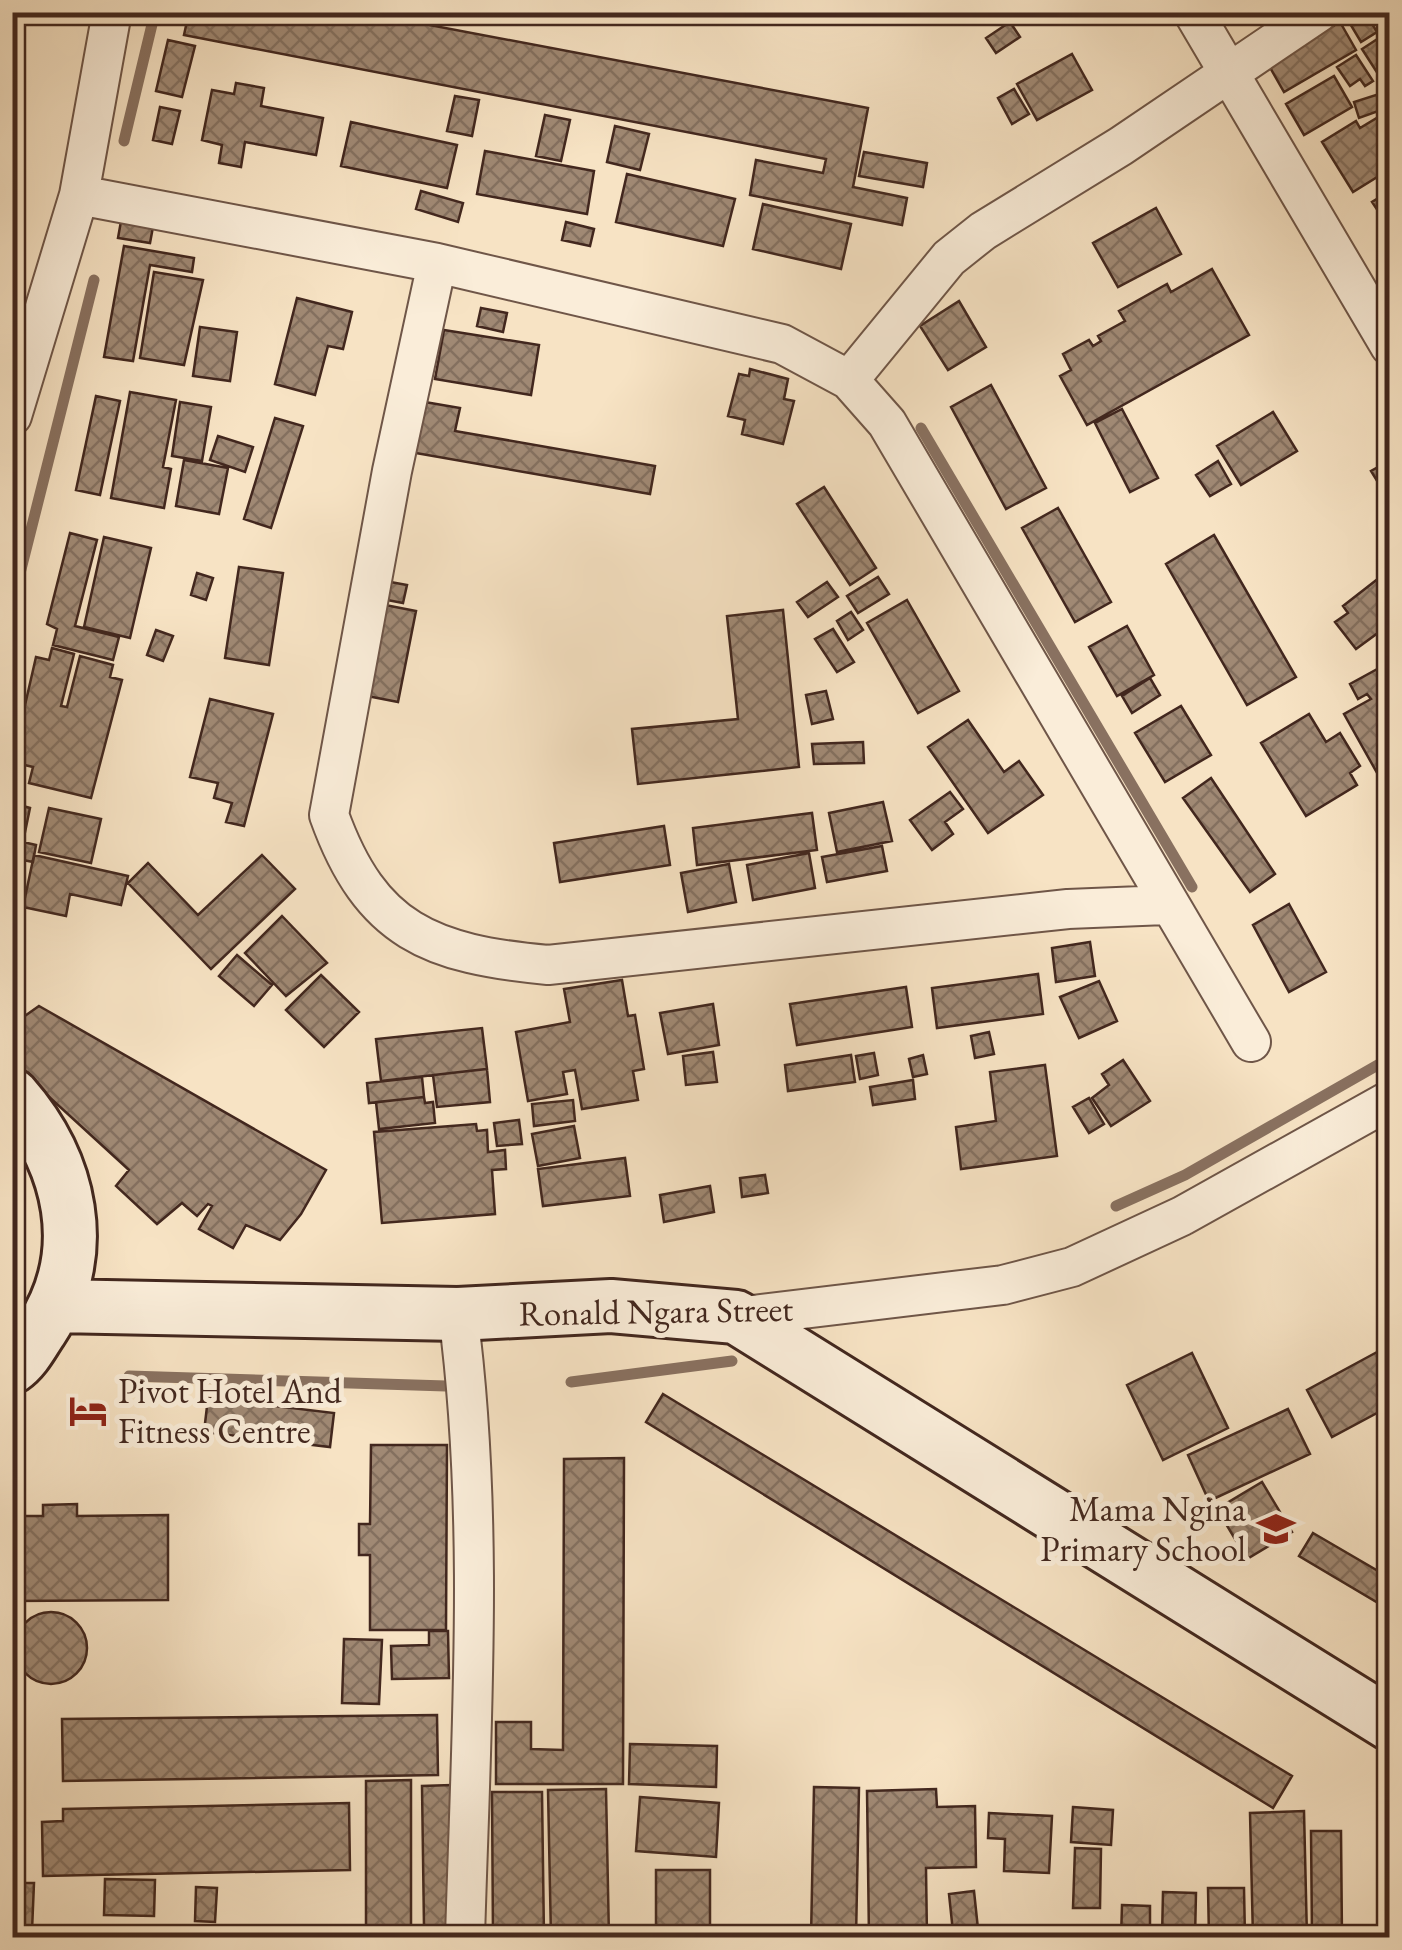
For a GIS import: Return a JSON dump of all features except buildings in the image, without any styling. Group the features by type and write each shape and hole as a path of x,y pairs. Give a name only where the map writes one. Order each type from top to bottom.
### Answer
{"street":[{"path":"12,416 79,195 112,12"},
{"path":"1194,12 1227,76 1390,346"},
{"path":"849,380 949,258 983,231 1227,76 1319,12"},
{"path":"79,195 437,263 782,344 849,380 887,422 1166,905 1250,1042"},
{"path":"437,263 392,471 329,815 342,850 367,889 408,932 490,960 548,965 1068,909 1166,905"},
{"path":"12,1095 48,1141 68,1194 71,1252 56,1306 12,1367"},
{"name":"Ronald Ngara Street","path":"56,1306 458,1314 611,1306 736,1317 1003,1286 1072,1267 1182,1216 1390,1100"},
{"path":"458,1314 471,1427 472,1697 465,1938"},
{"path":"736,1317 1390,1724"}],"waterway":[{"path":"124,141 155,12"},
{"path":"12,258 15,249"},
{"path":"12,605 94,280"},
{"path":"921,428 1192,887"},
{"path":"1116,1206 1185,1175 1390,1058"},
{"path":"571,1382 732,1361"},
{"path":"129,1376 446,1386"}],"place":[{"name":"Pivot Hotel And Fitness Centre","path":"88,1411"},
{"name":"Mama Ngina Primary School","path":"1276,1529"}]}
